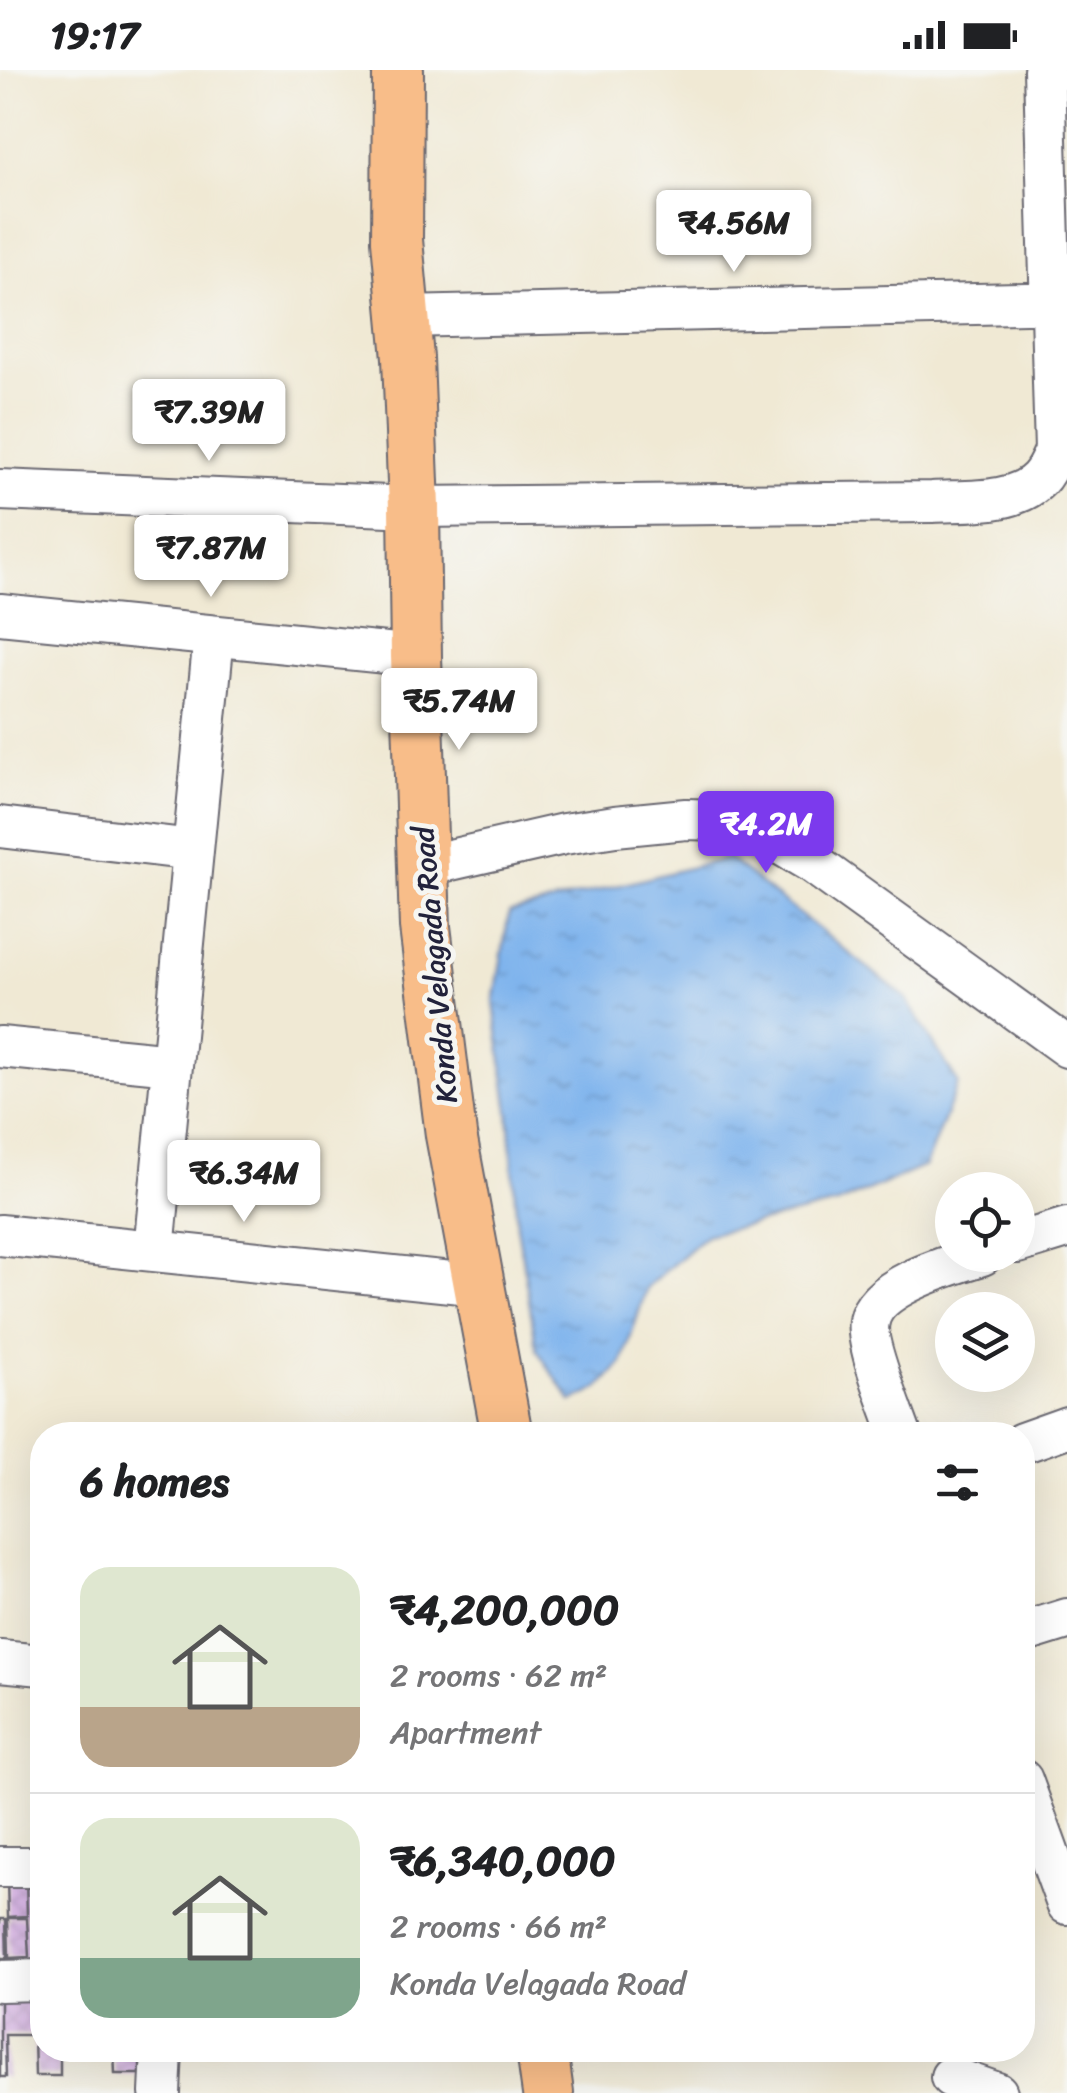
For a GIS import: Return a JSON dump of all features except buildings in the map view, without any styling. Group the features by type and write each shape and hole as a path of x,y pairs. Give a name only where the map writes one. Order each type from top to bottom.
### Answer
{"main road":[{"name":"Konda Velagada Road","path":"398,70 397,240 414,507 425,927 452,1136 505,1422"},
{"path":"544,2062 548,2093"}],"street":[{"path":"0,490 414,507 932,502 1020,492 1041,478 1056,451 1060,303 1044,70"},
{"path":"404,317 1060,303"},
{"path":"0,614 416,656"},
{"path":"154,1250 214,636"},
{"path":"424,866 615,826 686,819 750,826 811,862 1067,1047"},
{"path":"0,827 193,850"},
{"path":"0,1047 172,1064"},
{"path":"1035,1238 1067,1228"},
{"path":"0,1235 480,1285"},
{"path":"897,1422 870,1340 868,1322 878,1303 935,1271"},
{"path":"1035,1439 1067,1428"},
{"path":"1035,1630 1067,1619"},
{"path":"0,1661 30,1664"},
{"path":"1043,1828 1067,1904"},
{"path":"0,1867 30,1866"},
{"path":"0,1981 30,1980"},
{"path":"160,2093 161,2062"},
{"path":"951,2077 997,2093"}],"water":[{"path":"728,858 905,997 958,1083 925,1166 837,1204 706,1235 647,1287 622,1363 598,1389 572,1402 537,1350 517,1226 509,1112 494,1003 509,913"}]}
